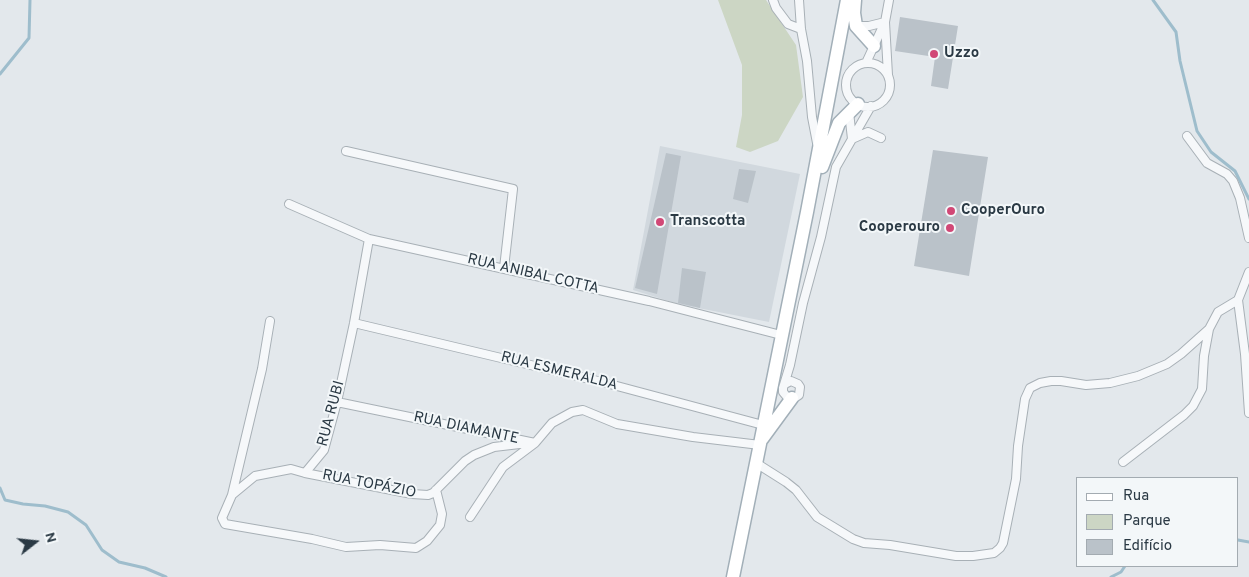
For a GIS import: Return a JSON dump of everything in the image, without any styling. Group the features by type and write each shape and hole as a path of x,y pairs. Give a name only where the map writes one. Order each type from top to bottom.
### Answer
{"main road":[{"path":"733,577 807,212 847,0"},
{"path":"855,0 856,26 874,46"},
{"path":"832,80 834,134"},
{"path":"807,212 834,134 839,123 853,108"},
{"path":"760,443 792,398"}],"street":[{"path":"773,0 776,8 788,24 801,29"},
{"path":"799,0 801,29 808,61 812,117 818,153"},
{"path":"853,108 877,105 886,98 889,89 885,22 889,0"},
{"path":"856,26 869,26 885,22"},
{"path":"866,63 885,22"},
{"path":"852,139 853,108 848,93 847,78 856,66 866,63 878,65 888,76"},
{"path":"790,364 795,382 798,384 800,391 799,395 788,398 783,392 803,303 821,238 836,167 871,106"},
{"path":"852,139 868,132 881,138"},
{"path":"1187,136 1207,163 1226,174 1233,181 1240,198 1249,238"},
{"path":"346,151 513,189 504,268"},
{"name":"RUA ANIBAL COTTA","path":"289,204 369,239 649,301 781,335"},
{"name":"RUA RUBI","path":"306,473 324,450 337,402 369,239"},
{"path":"1249,272 1238,300 1245,354 1249,413"},
{"path":"756,463 796,490 817,517 853,539 956,556 994,553 1004,543 1016,479 1018,446 1025,399 1030,388 1040,383 1051,381 1092,385 1110,382 1138,376 1167,364 1181,354 1209,328 1218,312 1238,300"},
{"path":"270,321 262,369 232,495 222,518 225,524 312,539 346,547 380,545 416,548 427,541 440,525 442,514 436,490"},
{"name":"RUA ESMERALDA","path":"354,323 602,382 763,425"},
{"path":"1123,462 1193,406 1202,389 1203,363 1209,328"},
{"path":"785,384 791,381 795,382"},
{"name":"RUA DIAMANTE","path":"337,402 535,443 552,423 572,412 583,410 617,424 693,437 760,443"},
{"path":"470,517 503,467 535,443"},
{"name":"RUA TOPÁZIO","path":"306,473 412,494 428,495 436,490 465,461 483,451 494,447 535,443"},
{"path":"232,495 255,476 291,469 306,473"}],"shaded area":[{"name":"Transcotta","path":"660,146 800,174 769,322 678,304 633,290"}],"green space":[{"path":"718,0 766,0 796,45 803,97 778,141 750,152 736,147 742,115 742,65"}],"building":[{"name":"Uzzo","path":"900,17 958,26 948,89 931,86 935,57 895,51"},
{"name":"CooperOuro","path":"933,150 988,157 969,276 914,266"},
{"name":"Transcotta","path":"666,153 681,156 657,294 635,288"},
{"name":"Transcotta","path":"739,169 756,171 748,203 733,199"},
{"name":"Transcotta","path":"682,268 706,272 700,308 678,303"}],"waterway":[{"path":"0,74 29,38 30,0"},
{"path":"1153,0 1176,32 1180,61 1197,131 1211,152 1235,171 1249,199"},
{"path":"0,488 5,500 45,506 68,512 86,525 102,550 119,562 145,568 166,577"},
{"path":"1239,540 1249,542"},
{"path":"1111,577 1121,572 1124,567"}],"place":[{"name":"Uzzo","path":"934,54"},
{"name":"CooperOuro","path":"951,211"},
{"name":"Transcotta","path":"660,222"},
{"name":"Cooperouro","path":"950,228"}]}
